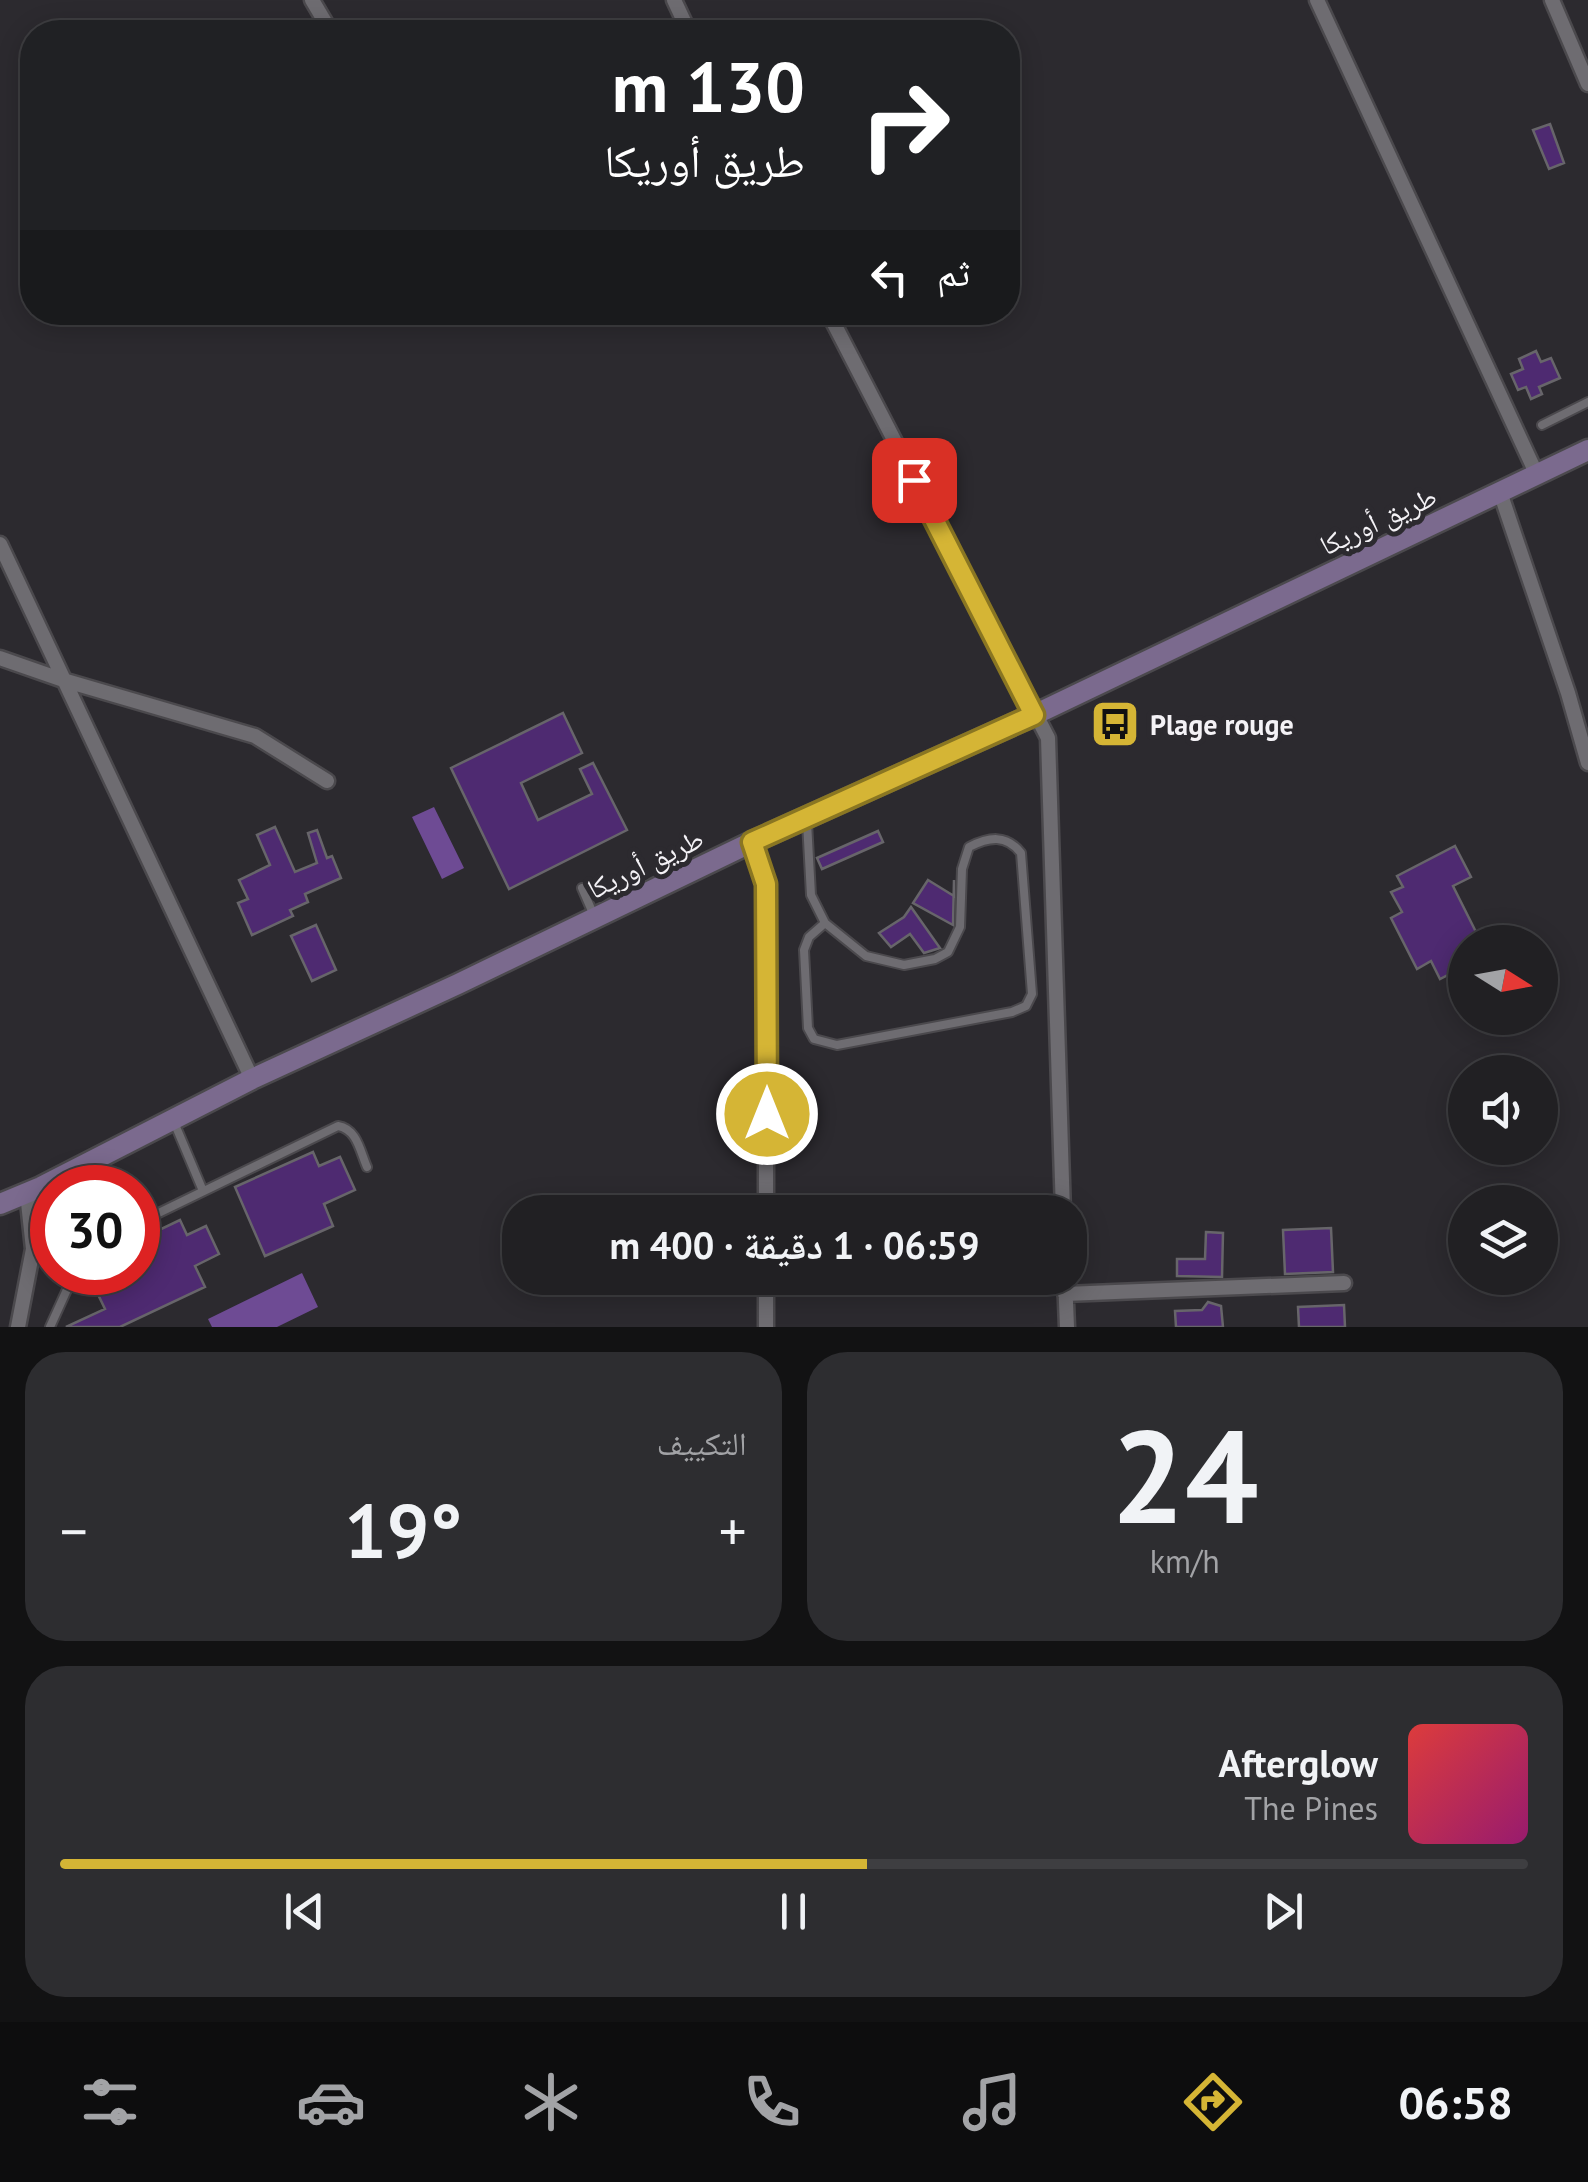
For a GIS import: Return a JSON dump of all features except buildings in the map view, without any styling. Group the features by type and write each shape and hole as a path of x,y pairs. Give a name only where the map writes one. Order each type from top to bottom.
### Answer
{"street":[{"path":"1317,0 1536,474"},
{"path":"1552,0 1588,84"},
{"path":"835,325 1048,738 1062,1195"},
{"name":"طريق أوريكا","path":"82,1165 252,1078 752,842 1034,715 1588,450"},
{"path":"1500,492 1588,764"},
{"path":"0,544 252,1078"},
{"path":"0,658 255,736 327,781"},
{"path":"752,842 766,884 767,909 766,1195"},
{"name":"طريق أوريكا","path":"0,1204 30,1192"},
{"path":"18,1327 30,1265"},
{"path":"1087,1293 1344,1283"},
{"path":"766,1295 766,1327"},
{"path":"1066,1295 1067,1327"}],"lane":[{"path":"1542,425 1588,402"},
{"path":"807,818 811,895 825,923 866,956 904,966 948,952 960,927 962,869 968,847 1003,838 1021,853 1032,994 1026,1006 1012,1012 837,1045 814,1039 808,1028 804,950 809,937 825,923"},
{"path":"582,888 595,918"},
{"path":"172,1118 203,1191"},
{"path":"160,1212 338,1126 353,1134 367,1166"},
{"path":"50,1327 65,1295"}],"shaded area":[{"path":"434,807 464,868 442,879 412,817"},
{"path":"302,1273 318,1307 277,1327 212,1327 208,1319"}],"place":[{"name":"Plage rouge","path":"1115,724"}],"route":[{"path":"767,1114 766,884 752,842 1034,715 914,480"}]}
